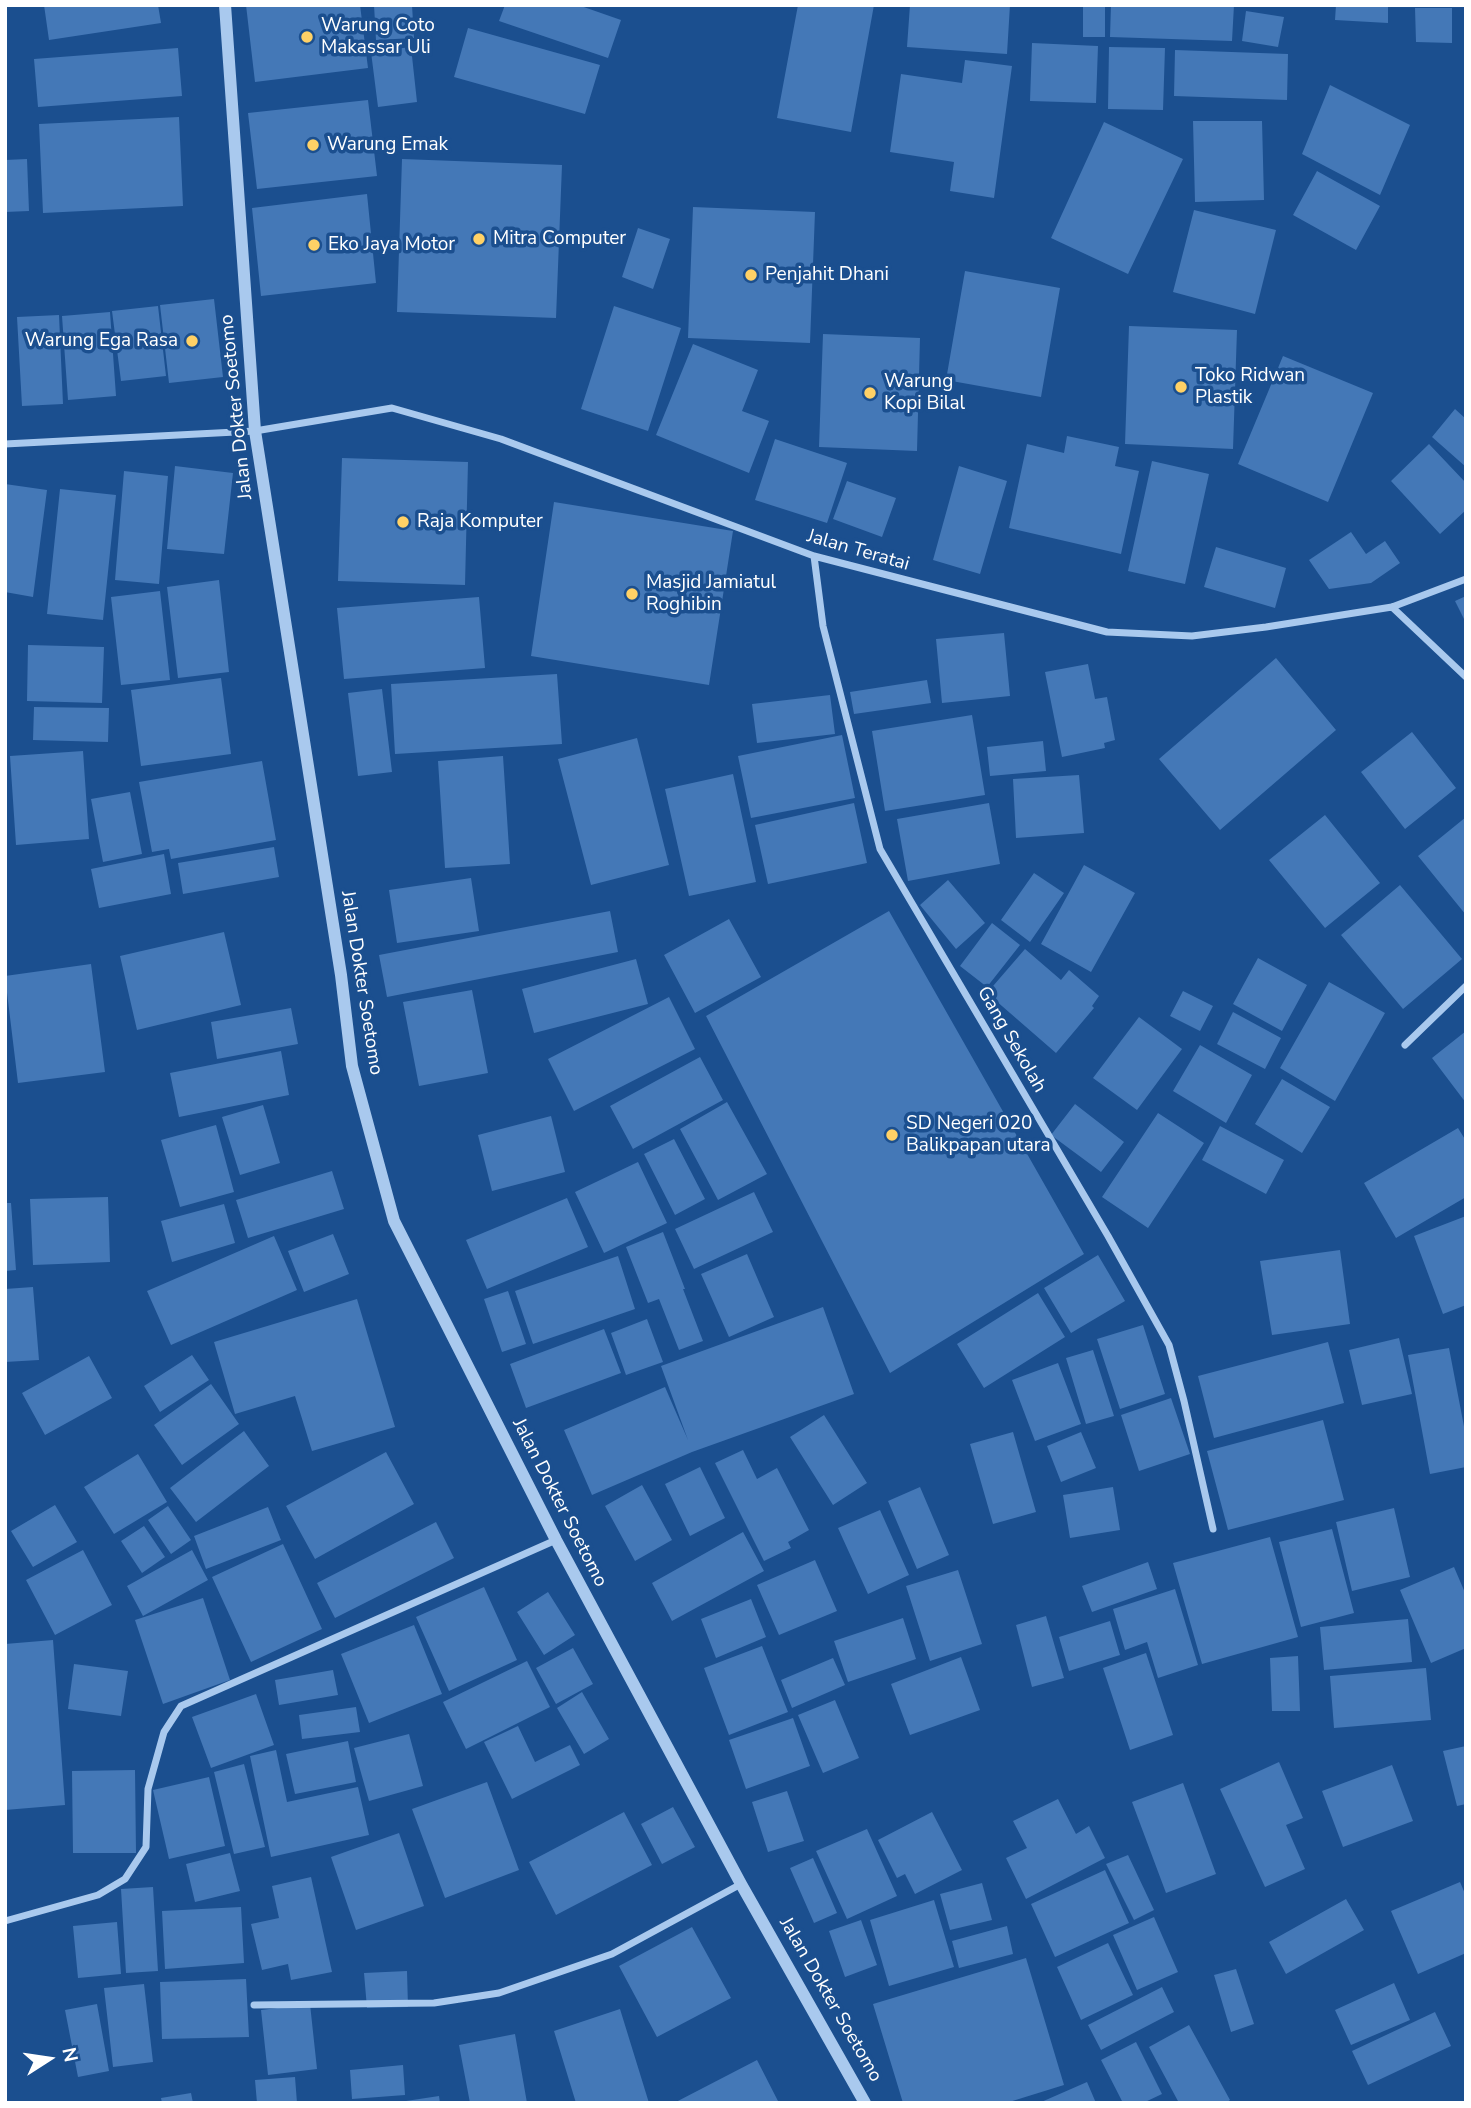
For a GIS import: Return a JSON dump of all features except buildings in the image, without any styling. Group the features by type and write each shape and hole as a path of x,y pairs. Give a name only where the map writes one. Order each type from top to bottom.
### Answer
{"street":[{"name":"Jalan Dokter Soetomo","path":"225,5 255,431 341,975 352,1066 394,1221 556,1539 741,1884 865,2103"},
{"name":"Jalan Teratai","path":"5,444 255,431 392,408 501,439 814,556 1107,632 1192,636 1392,607 1466,579"},
{"name":"Gang Sekolah","path":"814,556 824,626 880,849 1108,1236 1169,1345 1213,1529"},
{"path":"1392,607 1466,677"},
{"path":"1405,1045 1466,986"},
{"path":"5,1921 98,1895 125,1879 146,1847 148,1789 164,1732 181,1706 556,1539"},
{"path":"254,2005 434,2003 499,1993 612,1954 741,1884"}],"place":[{"name":"Warung Coto Makassar Uli","path":"307,37"},
{"name":"Warung Emak","path":"313,145"},
{"name":"Mitra Computer","path":"479,239"},
{"name":"Eko Jaya Motor","path":"314,245"},
{"name":"Penjahit Dhani","path":"751,275"},
{"name":"Warung Ega Rasa","path":"192,341"},
{"name":"Toko Ridwan Plastik","path":"1181,387"},
{"name":"Warung Kopi Bilal","path":"870,393"},
{"name":"Raja Komputer","path":"403,522"},
{"name":"Masjid Jamiatul Roghibin","path":"632,594"},
{"name":"SD Negeri 020 Balikpapan utara","path":"892,1135"}]}
